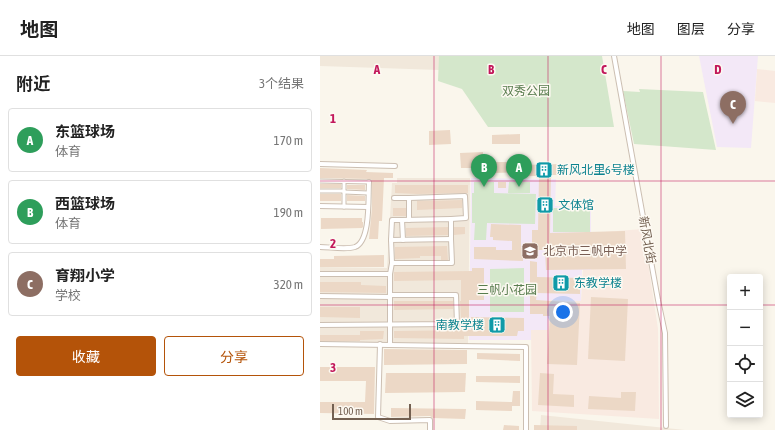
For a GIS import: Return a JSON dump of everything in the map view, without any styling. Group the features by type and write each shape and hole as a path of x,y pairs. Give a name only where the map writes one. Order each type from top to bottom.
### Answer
{"street":[{"name":"新风北街","path":"614,56 665,333 666,426"},
{"path":"320,164 395,166"},
{"path":"320,181 369,182 365,235 359,245 353,247 320,247"},
{"path":"344,182 344,207"},
{"path":"320,191 368,193"},
{"path":"390,344 392,220 466,218 465,196 394,198"},
{"path":"409,198 409,220"},
{"path":"320,206 368,207"},
{"path":"392,263 452,263 451,219"},
{"path":"402,220 403,240"},
{"path":"392,240 451,239"},
{"path":"320,274 390,274"},
{"path":"320,296 456,295 457,324 320,325"},
{"path":"320,344 526,347 526,430"},
{"path":"380,344 378,417 390,421 430,420 430,430"}],"shaded area":[{"path":"320,56 439,56 439,70 320,66"},
{"path":"699,56 758,56 751,148 717,147"},
{"path":"757,69 775,71 775,103 755,101"},
{"path":"397,178 470,178 468,344 320,342 320,267 387,268 392,183 397,183"},
{"name":"北京市三帆中学","path":"471,178 556,179 555,206 591,207 591,270 582,270 581,301 550,300 548,330 531,330 531,340 469,340"},
{"path":"643,229 658,329 659,419 532,411 531,330 548,330 550,300 581,301 583,270 590,270 591,233"},
{"path":"541,415 685,430 540,430"}],"green space":[{"name":"双秀公园","path":"439,56 602,56 614,127 488,127 462,89 438,81"},
{"path":"639,89 703,92 716,150 634,144 623,91 640,92"},
{"path":"474,182 494,182 494,193 536,194 535,224 487,223 486,240 474,240 475,223 472,223 472,193 474,193"},
{"path":"509,182 530,182 530,193 508,193"},
{"path":"553,208 590,208 590,232 553,232"},
{"name":"三帆小花园","path":"524,268 524,312 490,312 490,269"}],"building":[{"path":"450,130 451,144 429,145 429,131"},
{"path":"520,134 520,144 492,144 492,135"},
{"path":"483,152 483,168 461,168 460,153"},
{"path":"493,162 520,162 520,165 561,164 561,175 551,175 550,233 625,231 626,269 546,270 545,250 532,250 532,230 538,230 539,176 526,176 526,172 493,173"},
{"path":"320,168 367,170 366,172 393,173 393,178 384,178 382,221 379,221 378,239 369,239 372,208 372,180 320,178"},
{"path":"498,182 506,182 506,188 498,188"},
{"path":"320,184 341,184 341,188 320,188"},
{"path":"347,185 365,185 365,190 347,189"},
{"path":"395,185 468,185 468,193 395,193"},
{"path":"320,194 341,194 341,201 320,201"},
{"path":"347,195 365,196 365,201 347,201"},
{"path":"462,200 462,208 417,210 417,201"},
{"path":"393,208 406,208 406,216 393,216"},
{"path":"321,218 362,218 363,227 321,229"},
{"path":"491,224 521,225 521,248 523,248 523,261 474,259 474,247 496,247 496,250 512,250 512,241 493,240 493,237 490,237"},
{"path":"448,227 448,235 406,236 406,228"},
{"path":"454,227 465,227 465,234 454,235"},
{"path":"447,246 448,260 441,260 441,256 420,256 420,258 395,259 395,247"},
{"path":"384,255 384,267 320,267 320,259 334,259 334,256"},
{"path":"530,261 537,262 537,277 580,278 580,294 537,293 536,300 580,303 577,365 547,364 550,316 543,316 543,314 530,314"},
{"path":"472,268 484,268 484,300 469,300 469,319 461,319 461,280 394,281 394,272 472,271"},
{"path":"320,282 361,282 361,285 386,286 386,293 320,292"},
{"path":"591,297 628,299 625,361 588,359"},
{"path":"394,301 453,301 453,309 394,310"},
{"path":"320,307 360,307 360,318 320,317"},
{"name":"南教学楼","path":"471,317 524,318 524,331 518,331 517,336 464,336 464,339 394,338 394,331 471,330"},
{"path":"360,331 384,331 383,339 360,341 320,341 320,335 360,335"},
{"path":"384,349 467,350 467,364 384,365"},
{"path":"477,353 520,354 520,361 477,359"},
{"path":"320,367 375,367 374,414 320,413 320,402 365,402 366,381 320,381"},
{"path":"386,373 466,373 465,392 385,393"},
{"path":"540,373 554,374 553,394 574,395 574,407 538,405"},
{"path":"476,376 520,376 520,383 476,382"},
{"path":"513,391 520,391 520,406 512,406 512,411 476,410 476,401 512,402"},
{"path":"621,392 636,392 635,411 588,409 589,396 621,398"},
{"path":"391,408 466,409 465,419 433,418 430,416 391,417"},
{"path":"504,425 519,426 519,430 503,430"},
{"path":"534,425 577,426 577,430 534,430"}],"place":[{"name":"育翔小学","path":"733,124"},
{"name":"新风北里6号楼","path":"544,170"},
{"name":"西篮球场","path":"484,187"},
{"name":"东篮球场","path":"519,187"},
{"name":"文体馆","path":"545,205"},
{"name":"北京市三帆中学","path":"530,251"},
{"name":"东教学楼","path":"561,283"},
{"name":"南教学楼","path":"497,325"}]}
